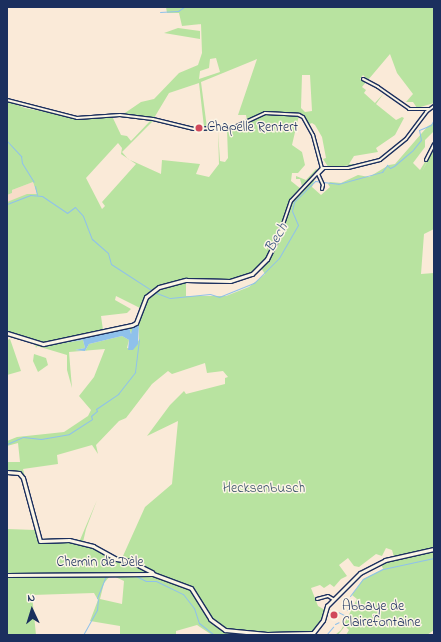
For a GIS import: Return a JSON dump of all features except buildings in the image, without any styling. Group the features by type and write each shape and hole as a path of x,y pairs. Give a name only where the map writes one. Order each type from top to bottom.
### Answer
{"street":[{"path":"363,79 378,87 409,109 429,109"},
{"path":"7,100 77,118 120,115 153,119 194,130 229,128 246,124 265,113 299,115 303,117 313,135 323,168"},
{"path":"7,333 43,344 130,326 136,322 146,297 159,287 186,280 236,280 250,276 260,267 281,230 291,201 323,168 348,168 380,160 406,139 429,109 434,106"},
{"path":"426,160 434,144"},
{"path":"310,181 323,168"},
{"path":"318,174 321,180 322,189"},
{"path":"7,472 19,473 23,478 40,541 69,540 93,546 153,574"},
{"path":"314,634 323,620 325,609 355,577 377,562 434,549"},
{"name":"Chemin de Dèle","path":"7,575 153,574 191,588 210,619 225,630 267,634 314,634"},
{"path":"317,600 328,596 333,599"}],"shaded area":[{"path":"33,182 37,195 31,194 7,202 7,195 12,193 12,190"}],"green space":[{"name":"Hecksenbusch","path":"166,7 434,7 434,103 417,108 413,102 406,102 413,94 397,73 390,54 368,80 363,75 360,79 366,82 362,87 366,90 364,93 375,103 384,93 376,104 396,120 402,117 404,118 395,135 376,148 378,152 354,156 349,164 359,164 329,168 323,159 326,158 322,137 315,125 312,123 307,125 299,115 292,145 302,152 305,165 298,173 292,173 291,181 301,189 309,181 302,186 300,179 296,179 296,176 306,180 316,169 318,170 312,187 321,195 330,187 328,184 330,182 341,183 358,175 369,177 389,165 395,164 428,126 434,123 434,131 425,140 425,147 413,163 420,170 431,152 422,172 434,147 434,229 424,234 421,274 434,273 434,630 427,635 346,635 349,630 345,626 338,635 335,635 341,630 357,599 352,595 363,579 383,569 380,561 394,557 392,550 386,548 382,556 376,554 359,567 354,566 348,558 339,565 347,576 341,579 334,587 330,584 324,588 320,585 311,588 318,606 325,610 314,635 212,635 197,625 176,631 176,635 120,635 120,626 90,621 98,600 94,593 32,595 36,635 7,635 7,529 35,530 23,478 18,474 7,473 7,462 20,462 18,443 7,446 7,441 17,437 64,432 88,416 91,410 79,396 94,377 105,349 85,351 89,344 122,336 129,340 127,348 133,349 139,340 139,326 136,324 131,334 129,327 50,345 83,340 85,348 75,350 83,351 69,352 72,388 67,370 67,355 37,346 36,348 35,344 7,334 7,202 27,194 37,194 33,182 12,190 12,193 7,195 7,101 25,108 77,118 122,115 141,102 154,99 179,73 198,65 202,53 201,24 182,26 179,13 167,13","holes":["216,58 220,72 199,79 200,71 209,68 210,59","257,59 238,115 246,115 247,120 229,127 207,128 201,82","302,75 310,75 312,111 305,112 301,108","199,83 204,127 185,126 154,118 169,93","112,116 151,120 131,141 127,136 121,135","153,121 203,131 227,129 228,158 225,162 220,161 218,131 219,164 209,177 196,174 200,164 162,160 161,174 130,160 136,164 102,202 105,206 102,209 86,178 118,143 122,148 121,154 127,158 122,152","261,268 265,274 249,287 226,296 186,296 186,281 236,281 250,277","116,296 140,308 137,320 134,324 103,330 101,316 127,313 131,309 115,300","205,363 207,373 223,371 228,377 225,378 225,384 186,394 184,391 170,405 147,436 178,421 172,484 145,507 123,556 115,556 83,542 86,529 97,500 80,540 67,538 40,539 23,469 58,464 57,455 92,445 98,454 96,445 119,421 126,418 152,384 168,371 172,374","111,575 124,581 122,604 100,599 104,583"]},
{"path":"178,28 200,31 200,39 164,33"},
{"path":"10,339 21,371 7,375 7,340"},
{"path":"34,354 46,358 48,365 38,372 33,361"}],"water":[{"path":"139,324 138,344 133,350 128,350 129,340 122,336 89,344 85,351 75,350 85,348 83,340 49,345 129,327 131,334 133,326"}],"waterway":[{"path":"160,12 178,11 184,7"},
{"name":"Bech","path":"154,292 170,298 210,294 219,297 254,283 279,258 298,225 292,211 294,202 315,181 338,184 382,172 387,165 390,168 394,166 412,151 421,140 419,130 431,125 434,119"},
{"path":"7,141 21,156 22,163 34,182"},
{"path":"35,186 37,195"},
{"name":"Bech","path":"7,204 30,195 42,196 67,213 75,207 83,216 92,239 108,253 111,264 151,290"},
{"path":"7,444 23,437 41,439 69,434 92,419 91,416 97,411 96,409 118,394 135,372 139,339"},
{"path":"350,596 363,579 383,569 434,558"},
{"path":"97,598 106,576"},
{"path":"136,576 146,581 156,581 183,594 194,608 199,623 213,634"},
{"path":"83,635 97,610 98,599"},
{"path":"338,612 344,615"},
{"path":"335,624 339,622"},
{"path":"326,635 333,627"}],"place":[{"name":"Chapelle Rentert","path":"199,128"},
{"name":"Abbaye de Clairefontaine","path":"334,615"}]}
